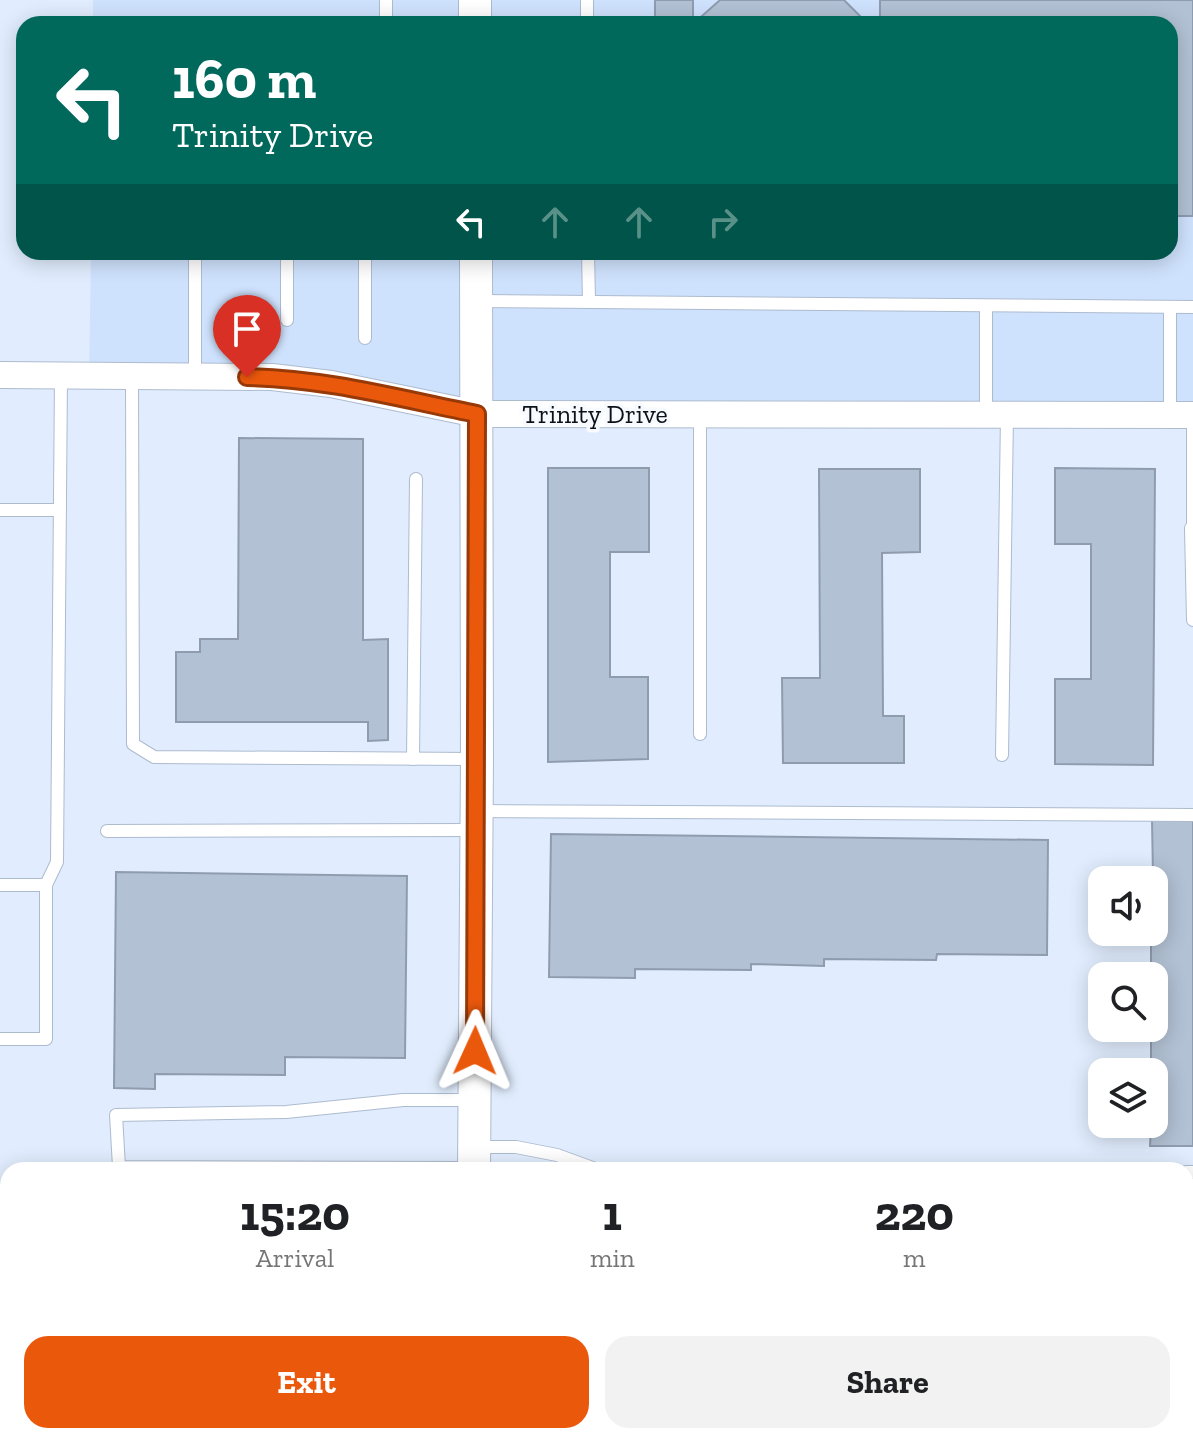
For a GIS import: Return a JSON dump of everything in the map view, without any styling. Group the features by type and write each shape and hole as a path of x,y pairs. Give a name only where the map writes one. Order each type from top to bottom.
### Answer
{"street":[{"path":"474,1162 476,260"},
{"name":"Trinity Drive","path":"0,375 272,377 331,384 477,414 1185,417"}],"lane":[{"path":"195,260 195,377"},
{"path":"287,260 287,320"},
{"path":"365,260 365,338"},
{"path":"588,260 589,301"},
{"path":"476,301 1193,307"},
{"path":"986,306 996,415 1002,755"},
{"path":"1170,308 1185,417 1192,528 1193,620"},
{"path":"0,1039 46,1039 46,885 57,862 61,376"},
{"path":"132,377 133,744 154,757 477,759"},
{"path":"700,414 700,734"},
{"path":"413,759 416,479"},
{"path":"0,510 60,510"},
{"path":"107,831 477,821 1193,815"},
{"path":"0,885 46,885"},
{"path":"119,1162 116,1115 286,1112 403,1100 474,1100"},
{"path":"474,1162 516,1147 576,1162"}],"shaded area":[{"path":"93,0 1193,0 1193,415 477,414 331,385 89,376 91,260 1178,260 1178,16 93,16"}],"building":[{"path":"655,0 693,0 693,16 655,16"},
{"path":"720,0 844,0 860,16 702,16"},
{"path":"880,0 1193,0 1193,216 1178,216 1178,16 880,16"},
{"path":"239,438 363,439 363,640 388,639 388,740 368,741 368,722 176,722 176,652 200,652 200,639 238,639"},
{"path":"548,468 649,468 649,552 610,552 610,677 648,677 648,759 548,762"},
{"path":"1055,468 1155,469 1153,765 1055,764 1055,679 1091,679 1091,544 1055,544"},
{"path":"819,469 920,469 920,552 882,553 883,716 904,716 904,763 783,763 782,678 820,678"},
{"path":"1152,820 1193,820 1193,1146 1150,1146 1150,1138 1168,1138 1168,1058 1151,1058 1151,1042 1168,1042 1168,962 1151,962 1151,946 1168,946 1168,866 1153,866"},
{"path":"551,834 1048,840 1047,955 937,954 936,960 824,959 824,966 751,964 751,970 635,969 635,978 549,977"},
{"path":"116,872 407,876 405,1058 285,1057 285,1075 155,1074 155,1089 114,1088"}],"route":[{"path":"247,377 331,384 477,414 475,1051"}]}
